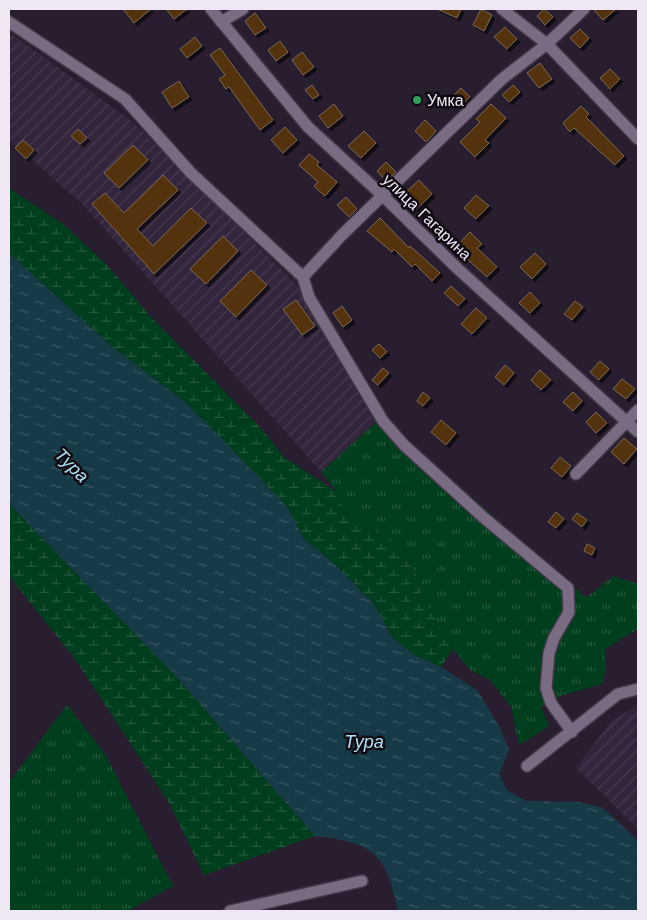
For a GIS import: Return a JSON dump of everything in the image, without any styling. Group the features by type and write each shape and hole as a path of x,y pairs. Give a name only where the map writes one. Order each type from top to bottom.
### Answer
{"street":[{"name":"улица Гагарина","path":"211,9 308,127 458,269 638,432"},
{"path":"221,22 243,9"},
{"path":"502,9 547,44 638,139"},
{"path":"303,277 382,195 502,79 547,44 584,9"},
{"path":"9,22 125,99 191,173 303,277 309,297 383,421 422,463 568,588 569,612 551,646 546,688 551,703 572,732"},
{"path":"576,474 638,410"},
{"path":"527,766 618,694 638,689"},
{"path":"230,911 362,881"}],"shaded area":[{"path":"9,32 133,122 303,291 378,420 321,472 82,204 9,140"},
{"path":"638,705 638,829 576,768 611,721"}],"green space":[{"path":"9,188 63,224 108,266 150,316 260,427 284,457 337,492 343,508 367,525 389,537 415,572 421,595 453,649 441,667 414,655 392,637 373,603 335,565 303,538 288,508 184,401 111,346 9,253"},
{"path":"378,420 396,430 586,598 613,576 638,584 638,629 605,649 606,669 602,684 560,696 541,707 549,726 519,745 511,707 490,680 470,670 453,649 421,595 415,572 389,537 367,525 343,508 337,492 321,472"},
{"path":"9,504 174,674 315,836 204,875 169,803 75,659 9,576"},
{"path":"67,705 105,754 173,886 128,911 9,911 9,782"}],"water":[{"name":"Тура","path":"9,253 111,346 184,401 226,443 288,508 303,538 335,565 373,603 392,637 414,655 441,667 478,691 500,728 509,750 499,774 507,790 526,801 579,802 603,808 638,841 638,911 398,911 388,876 374,854 351,843 315,836 174,674 9,504"}],"building":[{"path":"123,9 151,9 134,23"},
{"path":"166,9 187,9 174,19"},
{"path":"437,9 461,9 457,18"},
{"path":"481,9 492,15 484,31 473,25"},
{"path":"544,9 553,17 545,25 537,16"},
{"path":"593,9 616,9 603,20"},
{"path":"255,13 266,28 255,35 245,21"},
{"path":"505,27 517,39 507,49 494,37"},
{"path":"580,29 589,38 580,48 570,38"},
{"path":"195,37 202,46 187,58 180,49"},
{"path":"280,41 288,52 276,61 268,50"},
{"path":"220,48 273,120 260,130 229,87 226,89 219,79 225,75 210,55"},
{"path":"302,52 314,67 303,75 292,60"},
{"path":"540,63 552,79 539,88 527,73"},
{"path":"610,69 620,79 610,89 600,78"},
{"path":"179,81 189,97 172,108 162,92"},
{"path":"312,85 319,95 313,99 305,90"},
{"path":"513,85 520,92 509,102 502,95"},
{"path":"461,88 470,97 459,107 451,98"},
{"path":"334,104 343,116 328,128 319,116"},
{"path":"491,104 506,118 485,140 489,143 475,157 460,142 480,122 476,119"},
{"path":"581,106 589,114 586,117 624,156 615,165 574,128 570,132 563,123"},
{"path":"425,120 436,131 426,142 415,131"},
{"path":"285,127 297,140 283,153 271,140"},
{"path":"78,129 87,138 80,144 71,136"},
{"path":"364,131 376,143 361,158 348,146"},
{"path":"23,140 34,150 26,159 15,148"},
{"path":"133,145 148,160 119,188 104,173"},
{"path":"309,154 319,162 317,165 337,182 325,196 314,186 318,182 299,165"},
{"path":"386,162 396,172 386,181 377,171"},
{"path":"163,175 178,190 137,229 153,246 191,208 207,223 154,274 92,204 105,193 124,213"},
{"path":"419,180 432,194 416,210 402,196"},
{"path":"476,195 489,206 476,219 464,208"},
{"path":"346,197 357,209 349,217 337,205"},
{"path":"380,218 409,248 410,246 440,273 432,281 415,264 412,267 394,249 392,252 367,231"},
{"path":"470,232 482,244 477,248 497,267 487,277 455,248"},
{"path":"223,236 238,251 206,284 190,269"},
{"path":"535,253 546,264 532,279 520,267"},
{"path":"251,270 267,285 236,317 220,301"},
{"path":"451,286 465,299 458,306 444,293"},
{"path":"530,292 540,303 530,313 519,303"},
{"path":"296,300 315,326 302,335 283,309"},
{"path":"575,301 583,307 572,320 564,314"},
{"path":"342,306 352,320 343,327 333,313"},
{"path":"476,308 487,318 472,334 461,324"},
{"path":"379,344 387,352 380,358 372,350"},
{"path":"600,361 609,369 599,380 590,372"},
{"path":"505,365 514,373 504,385 495,377"},
{"path":"383,368 389,373 378,385 372,380"},
{"path":"540,370 551,380 541,390 531,380"},
{"path":"622,379 635,389 626,399 613,389"},
{"path":"423,392 430,398 423,406 417,401"},
{"path":"573,392 582,401 573,411 563,402"},
{"path":"596,412 607,423 596,433 586,422"},
{"path":"441,420 456,433 446,445 431,432"},
{"path":"624,438 637,449 624,464 611,452"},
{"path":"560,457 571,466 562,477 551,468"},
{"path":"556,512 564,519 556,528 548,522"},
{"path":"577,513 587,520 582,527 572,519"},
{"path":"587,544 595,548 592,555 584,551"}],"place":[{"name":"Умка","path":"417,100"}]}
